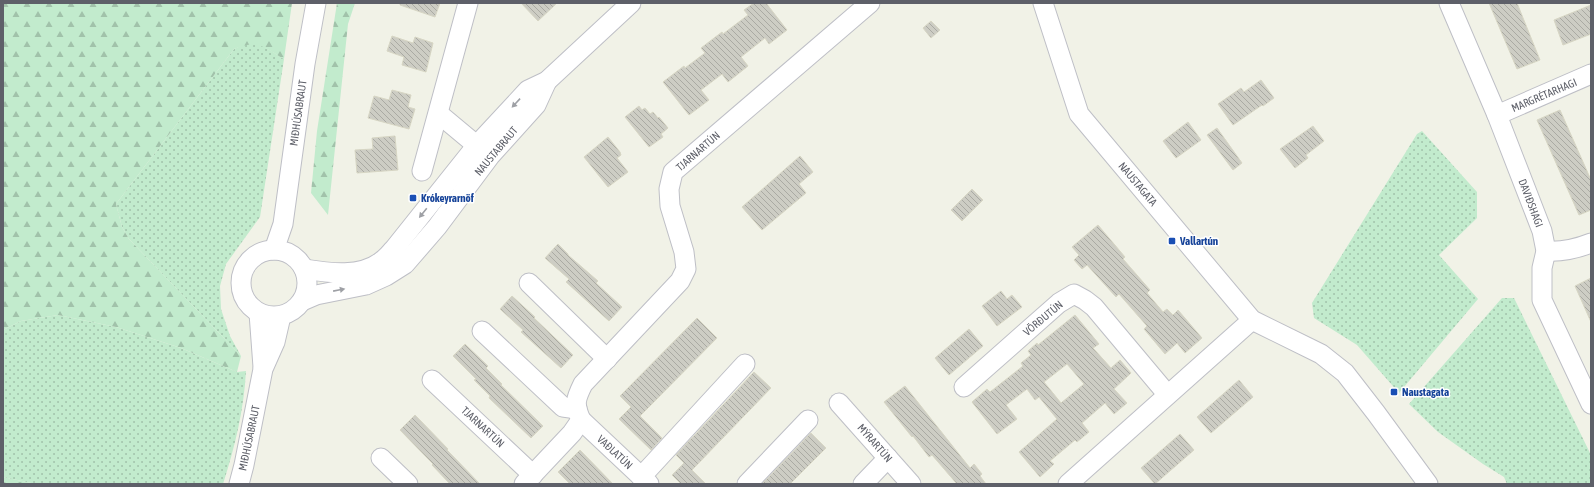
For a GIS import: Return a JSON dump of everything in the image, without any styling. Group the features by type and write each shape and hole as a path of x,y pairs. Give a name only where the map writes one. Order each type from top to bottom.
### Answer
{"street":[{"name":"MIÐHÚSABRAUT","path":"290,258 283,224 305,64 316,3"},
{"path":"422,171 468,3"},
{"name":"NAUSTABRAUT","path":"290,258 332,273 363,270 382,261 483,150 528,90 547,81 564,63 631,3"},
{"name":"TJARNARTÚN","path":"432,380 528,479 572,432 579,414 576,398 583,384 680,282 686,268 684,252 670,206 668,189 673,172 870,3"},
{"name":"NAUSTAGATA","path":"1043,3 1079,114 1252,320 1321,354 1345,373 1428,484"},
{"name":"DAVIÐSHAGI","path":"1449,3 1497,115 1542,230 1546,251 1542,268 1542,300 1591,404"},
{"name":"MARGRÉTARHAGI","path":"1497,115 1591,74"},
{"path":"438,114 483,150"},
{"name":"NAUSTABRAUT","path":"302,301 316,295 366,285 386,276 405,264 437,227 483,150"},
{"path":"1546,251 1559,252 1591,243"},
{"path":"263,252 290,258 307,280 307,291 302,301 293,310 282,316 274,317 259,313 250,306 244,297 241,287 242,276 246,266 263,252"},
{"path":"529,283 607,359"},
{"name":"VÖRÐUTÚN","path":"964,387 1059,303 1074,294 1094,307 1167,394"},
{"name":"MIÐHÚSABRAUT","path":"259,313 263,369"},
{"name":"MIÐHÚSABRAUT","path":"239,484 263,369 275,342 282,316"},
{"path":"1068,484 1167,394 1252,320"},
{"path":"482,331 564,407 579,414"},
{"path":"645,480 745,364"},
{"name":"MÝRARTÚN","path":"840,403 911,484"},
{"name":"VAÐLATÚN","path":"579,414 645,480"},
{"path":"747,484 808,420"},
{"path":"381,458 408,484"},
{"path":"863,484 888,458"}],"green space":[{"path":"3,3 292,3 284,59 265,48 255,45 242,46 234,49 116,204 122,227 129,239 241,356 237,372 181,348 116,327 58,315 21,321 3,330"},
{"path":"337,3 355,3 348,24 328,215 311,193 317,131"},
{"path":"247,43 260,44 284,59 260,217 226,264 220,286 221,309 230,336 241,356 129,239 122,227 116,204 234,49"},
{"path":"1422,131 1477,192 1477,218 1439,255 1478,299 1399,393 1357,345 1314,318 1312,303 1417,134"},
{"path":"1502,298 1514,298 1591,455 1591,484 1507,484 1504,477 1438,432 1409,404"},
{"path":"58,315 116,327 181,348 237,372 246,371 238,428 223,484 36,484 3,477 3,330 21,321"},
{"path":"3,477 36,484 3,484"}],"building":[{"path":"400,3 440,3 435,17 400,5"},
{"path":"521,3 557,3 538,21"},
{"path":"754,3 766,3 787,30 769,44 765,38 741,57 748,66 728,82 722,74 701,90 709,100 689,115 663,82 684,66 685,68 705,53 701,48 748,15 744,10"},
{"path":"1489,3 1517,3 1540,60 1517,69"},
{"path":"1591,5 1591,34 1563,45 1554,20"},
{"path":"931,21 940,30 931,38 923,28"},
{"path":"392,36 413,43 415,37 433,43 426,72 402,65 404,57 387,51"},
{"path":"1261,80 1274,98 1233,125 1218,104 1241,88 1244,92"},
{"path":"392,90 411,95 408,107 415,109 409,129 368,118 374,96 389,100"},
{"path":"639,106 642,110 645,108 650,114 653,112 668,128 661,134 663,137 649,147 625,117"},
{"path":"1560,110 1591,180 1591,210 1579,215 1537,120"},
{"path":"1188,122 1201,140 1176,158 1163,141"},
{"path":"1313,126 1324,141 1306,155 1308,158 1295,168 1280,149"},
{"path":"1217,128 1242,163 1233,170 1207,135"},
{"path":"395,136 398,170 357,173 355,150 373,149 372,138"},
{"path":"608,137 620,152 621,155 617,158 628,172 608,187 584,157"},
{"path":"800,156 813,172 799,184 806,193 762,230 742,207"},
{"path":"972,189 983,200 962,221 951,210"},
{"path":"1098,225 1125,257 1123,259 1150,290 1147,293 1163,312 1167,309 1173,315 1178,310 1202,338 1185,353 1177,343 1165,354 1144,329 1147,326 1119,294 1116,297 1087,265 1082,269 1074,260 1079,255 1072,247"},
{"path":"558,244 568,255 598,281 596,283 622,307 609,321 566,282 569,279 545,258"},
{"path":"1591,278 1591,322 1575,286"},
{"path":"1001,291 1007,299 1012,295 1022,307 997,326 982,306"},
{"path":"512,296 573,355 561,368 521,332 523,330 500,309"},
{"path":"1075,315 1099,344 1093,348 1111,368 1120,360 1131,373 1114,389 1127,403 1114,414 1105,403 1082,423 1089,432 1077,442 1075,440 1050,461 1054,464 1040,477 1019,452 1057,419 1039,397 1035,400 1027,389 1006,405 1017,419 997,434 972,402 987,389 990,392 1023,366 1021,363 1031,355 1028,351 1037,343 1038,345","holes":["1067,364 1084,384 1061,403 1044,382"]},
{"path":"697,318 717,338 640,416 662,438 651,450 619,419 631,407 620,396"},
{"path":"969,329 983,346 949,375 935,358"},
{"path":"465,344 488,366 486,368 502,384 501,385 543,426 531,438 489,398 490,396 474,380 476,379 453,356"},
{"path":"754,372 771,388 692,470 706,484 681,484 672,475 684,463 676,455"},
{"path":"1239,380 1253,397 1211,433 1197,417"},
{"path":"905,386 970,468 974,464 982,474 980,476 986,484 957,484 932,455 929,457 913,436 912,437 884,402"},
{"path":"415,415 480,484 450,484 432,465 433,464 400,430"},
{"path":"811,433 826,448 790,484 762,484"},
{"path":"1180,434 1194,450 1155,484 1141,468"},
{"path":"580,450 613,484 570,484 558,472"}],"place":[{"name":"Krókeyrarnöf","path":"413,198"},
{"name":"Vallartún","path":"1172,241"},
{"name":"Naustagata","path":"1394,392"}]}
